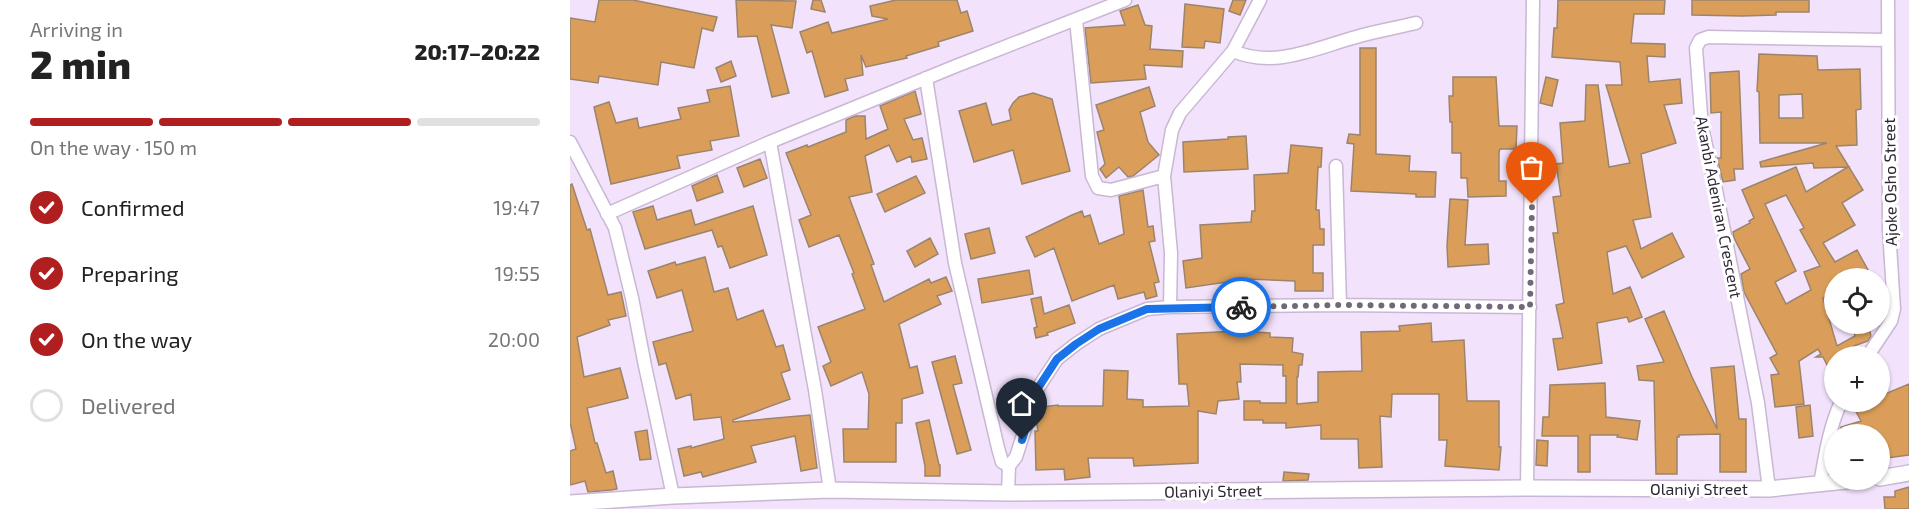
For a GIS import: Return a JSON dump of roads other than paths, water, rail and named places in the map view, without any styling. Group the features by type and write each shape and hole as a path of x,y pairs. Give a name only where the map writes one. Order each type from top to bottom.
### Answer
{"street":[{"path":"607,214 770,142 1125,0"},
{"path":"1170,307 1171,253 1164,176 1172,130 1180,113 1233,51 1260,0"},
{"path":"1527,488 1533,0"},
{"name":"Ajoke Osho Street","path":"1874,346 1891,321 1894,309 1889,229 1888,0"},
{"path":"1076,20 1092,176 1098,188 1111,190 1164,176"},
{"path":"1233,51 1243,56 1268,59 1305,53 1358,36 1416,23"},
{"name":"Akanbi Adeniran Crescent","path":"1768,489 1758,403 1702,128 1696,48 1700,40 1708,37 1888,40"},
{"path":"926,78 955,263 998,448 1002,462 1009,466"},
{"path":"570,142 615,228 633,298 673,496"},
{"path":"770,142 813,379 830,490"},
{"path":"1336,166 1340,305"},
{"path":"1008,493 1009,466 1016,458 1038,388 1057,359 1099,329 1147,309 1340,305 1530,307"},
{"path":"1820,484 1827,445 1837,412"},
{"path":"1890,476 1909,473"},
{"name":"Olaniyi Street","path":"570,504 673,496 830,490 1008,493 1527,488 1768,489 1824,484"}]}
